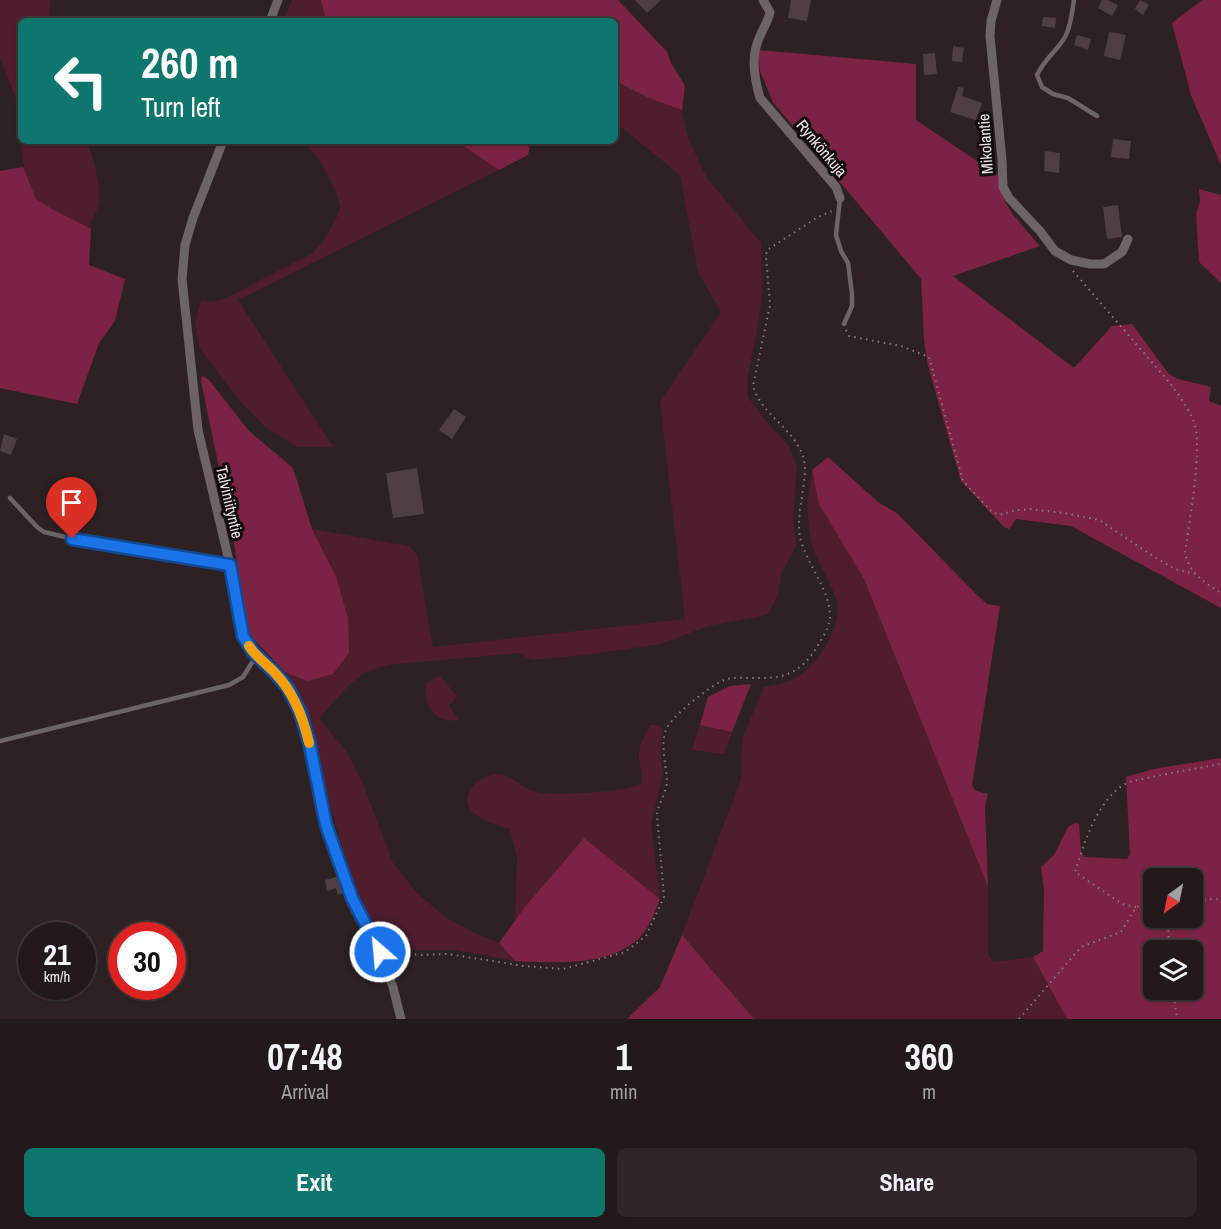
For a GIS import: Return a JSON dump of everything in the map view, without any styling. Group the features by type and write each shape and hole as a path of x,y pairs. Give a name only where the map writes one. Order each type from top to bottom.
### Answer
{"street":[{"path":"271,18 278,0"},
{"name":"Rynkönkuja","path":"763,0 770,12 756,45 755,82 760,98 836,187 840,203"},
{"name":"Mikolantie","path":"997,0 991,21 990,36 1003,187 1009,198 1055,251 1071,260 1104,264 1122,252 1128,239"},
{"name":"Talviniityntie","path":"222,144 185,245 182,279 198,430 230,565 243,636 256,656 288,688 300,712 309,741 326,825 352,898 380,952 393,987 400,1019"}],"lane":[{"path":"1074,0 1066,35 1060,45 1043,62 1037,75 1042,87 1053,94 1068,98 1097,116"},
{"path":"840,203 836,235 848,263 852,294 852,306 844,324"},
{"path":"10,498 44,532 91,543 148,550 230,565"},
{"path":"0,741 229,685 243,677 256,656"}],"path":[{"path":"380,952 448,954 524,966 563,969 625,952 646,936 664,897 657,815 658,805 667,781 665,770 667,727 710,688 726,679 772,678 786,675 803,666 828,629 830,616 825,595 803,550 798,524 803,457 794,441 756,397 753,387 770,305 767,250 840,203"},
{"path":"1070,268 1169,382 1182,399 1194,423 1197,449 1185,553 1188,566 1199,579 1221,593"},
{"path":"844,324 849,336 901,346 929,357 963,481 992,512 1000,515 1029,509 1099,520 1175,569 1195,574"},
{"path":"1143,906 1122,904 1075,872 1084,842 1106,801 1127,782 1221,764"},
{"path":"1203,900 1221,899"},
{"path":"1019,1019 1081,947 1120,932 1136,907"},
{"path":"1174,1000 1177,1019"}],"shaded area":[{"path":"0,0 50,0 50,18 18,18 18,115 15,96 0,58"},
{"path":"292,0 321,0 325,18 285,18"},
{"path":"321,0 618,0 667,52 685,86 682,110 649,98 618,82 618,18 325,18"},
{"path":"1202,0 1221,0 1221,165 1191,95 1172,23"},
{"path":"758,50 916,64 916,120 999,176 1007,205 1040,246 953,276 1074,368 1112,326 1132,324 1169,374 1178,379 1211,387 1209,401 1221,406 1221,608 1071,526 1016,519 1009,529 1004,527 961,481 928,366 924,340 921,279 773,102 760,71"},
{"path":"618,82 649,98 682,110 688,138 707,178 761,243 762,296 747,380 748,397 788,445 797,467 793,519 797,545 782,572 778,595 767,615 708,626 661,644 585,655 532,660 519,653 387,665 366,672 350,684 319,718 346,751 363,784 393,863 417,893 445,917 474,933 499,943 515,961 457,950 410,950 392,945 377,934 366,913 330,806 307,710 297,688 285,672 307,681 348,618 336,576 312,529 409,546 417,555 433,647 685,619 660,402 721,312 698,272 680,175 618,124"},
{"path":"21,144 87,144 92,155 99,192 97,208 90,224 91,229 56,213 37,200 30,188 23,164"},
{"path":"306,144 460,144 499,170 238,300 333,447 298,447 265,427 241,402 200,349 195,324 201,300 210,302 224,299 313,253 324,240 340,207 336,192 321,162"},
{"path":"460,144 530,144 528,155 499,170"},
{"path":"23,167 36,199 91,229 89,265 125,279 115,321 99,343 77,404 0,388 0,171"},
{"path":"1199,189 1221,195 1221,283 1199,262 1196,213 1200,202"},
{"path":"203,376 209,380 249,431 293,468 312,529 336,576 348,618 349,653 333,674 307,681 285,672 249,634 230,520 202,386"},
{"path":"828,457 878,502 898,514 987,604 1000,606 972,786 976,791 988,794 985,806 988,887 864,579 819,504 812,470"},
{"path":"812,470 819,504 864,579 988,887 988,955 994,962 1033,957 1067,1019 754,1019 682,935 741,779 742,739 764,687 791,680 814,663 827,644 836,622 837,602 819,564 809,531 808,501"},
{"path":"440,676 457,696 449,706 459,720 443,719 437,716 429,705 427,682"},
{"path":"751,684 732,732 700,725 708,697 730,686"},
{"path":"650,725 659,725 663,731 660,749 663,774 651,824 660,899 584,838 515,921 517,858 510,829 485,820 471,810 468,795 473,786 484,778 498,774 507,776 530,790 552,794 603,792 641,784 639,750"},
{"path":"700,725 732,732 724,754 692,750"},
{"path":"1221,758 1221,1019 1067,1019 1033,957 1043,951 1044,891 1041,867 1054,855 1068,827 1075,823 1079,824 1081,851 1084,857 1127,859 1130,854 1126,777 1153,769"},
{"path":"584,838 660,899 650,923 641,936 629,946 599,958 564,962 515,961 499,943 525,907"},
{"path":"682,935 754,1019 627,1019 660,987"}],"building":[{"path":"635,0 661,0 647,13"},
{"path":"791,0 811,0 807,21 788,18"},
{"path":"1102,0 1118,5 1112,16 1098,8"},
{"path":"1140,0 1149,5 1143,15 1135,9"},
{"path":"1043,17 1056,18 1055,28 1042,26"},
{"path":"1109,32 1126,35 1120,60 1104,56"},
{"path":"1077,35 1091,39 1088,50 1074,45"},
{"path":"953,46 964,48 962,62 952,61"},
{"path":"935,53 937,74 924,75 923,54"},
{"path":"958,87 964,88 962,96 982,103 976,120 950,112"},
{"path":"1113,139 1131,141 1129,159 1111,157"},
{"path":"1045,151 1060,153 1059,173 1044,171"},
{"path":"1118,205 1122,237 1107,239 1103,207"},
{"path":"454,409 466,417 452,439 439,430"},
{"path":"4,434 17,439 11,455 0,451"},
{"path":"417,468 424,514 393,518 386,473"},
{"path":"340,876 345,893 338,895 336,888 327,891 325,880"}],"slow traffic":[{"path":"249,646 288,688 300,712 309,743"}],"route":[{"path":"72,539 230,565 243,636 253,652 288,688 300,712 309,741 326,825 352,898 380,952"}]}
